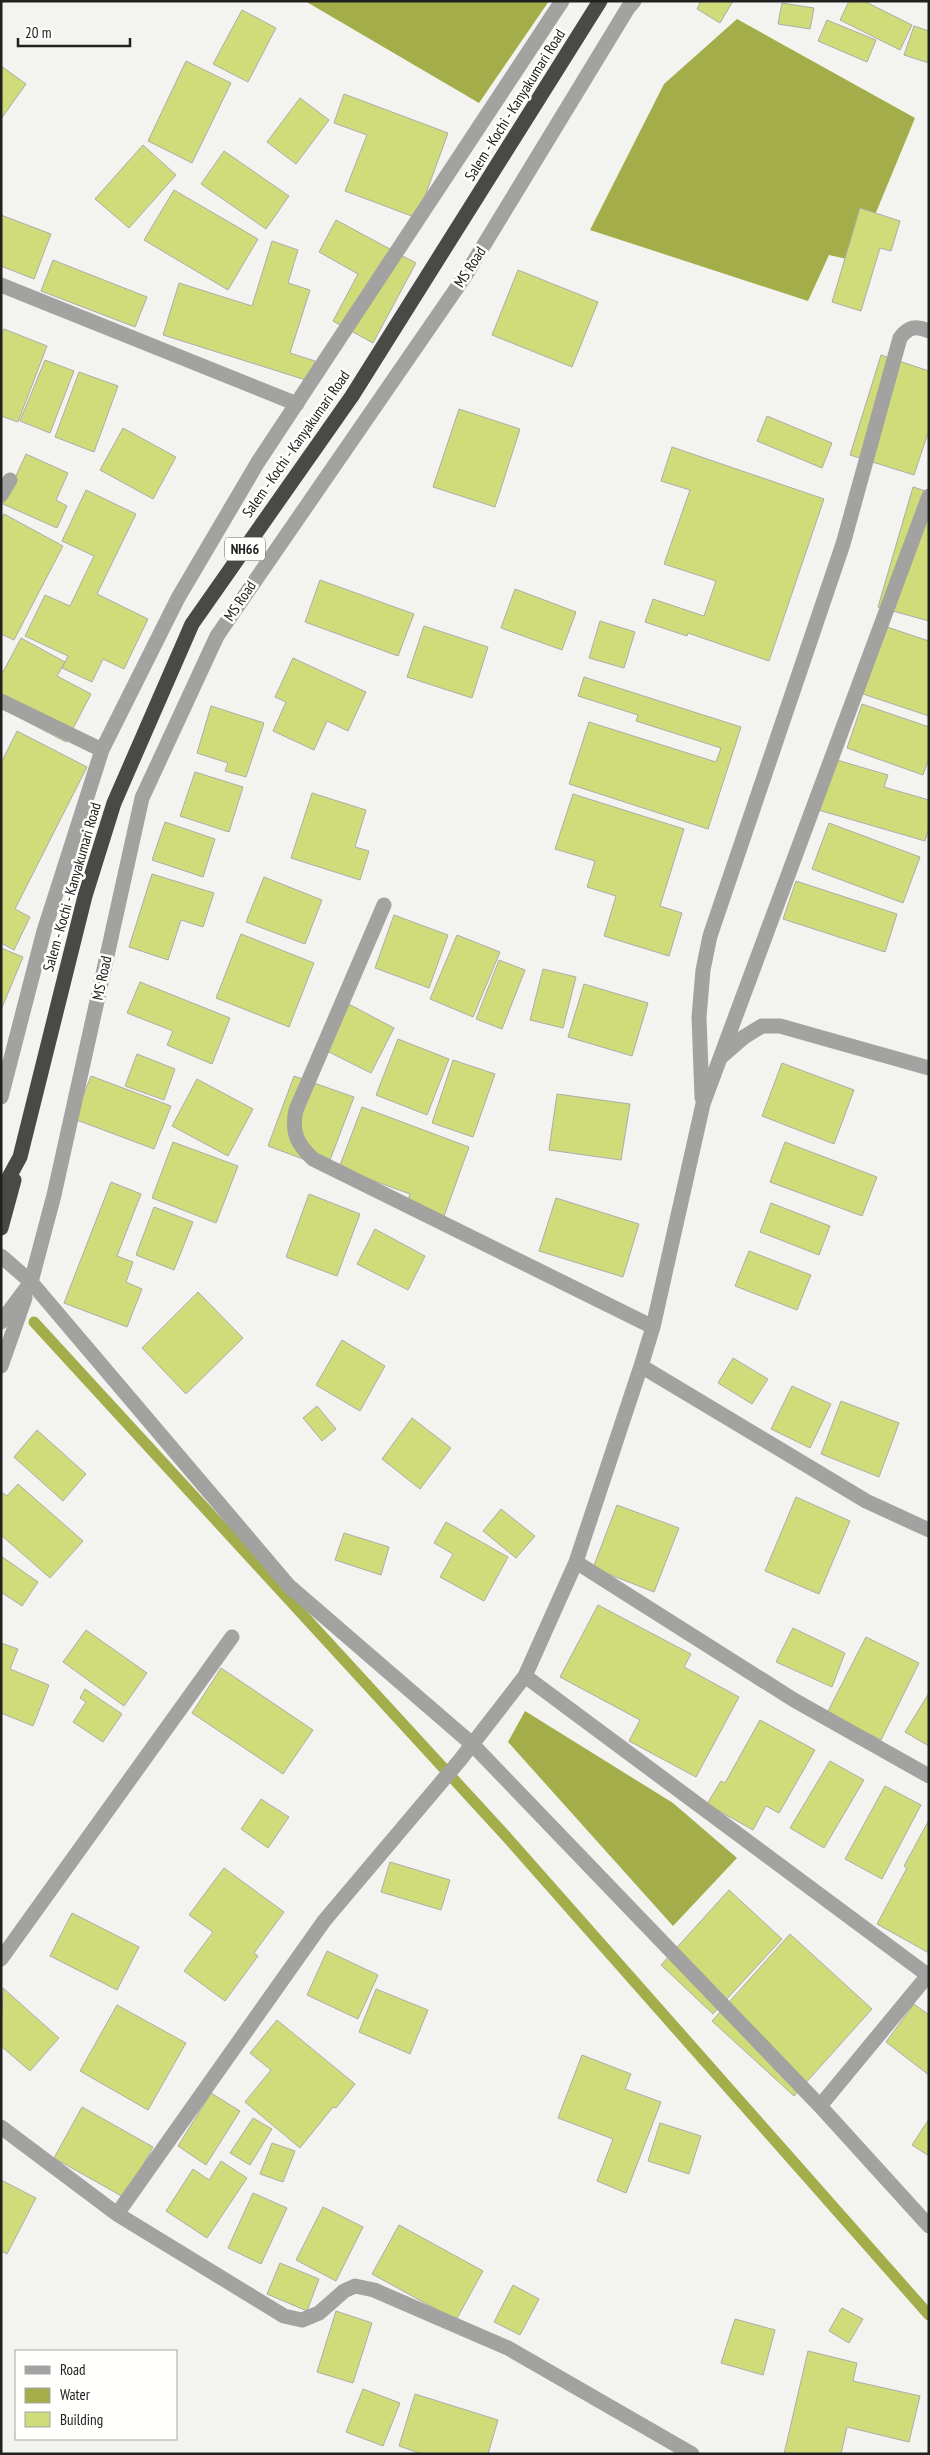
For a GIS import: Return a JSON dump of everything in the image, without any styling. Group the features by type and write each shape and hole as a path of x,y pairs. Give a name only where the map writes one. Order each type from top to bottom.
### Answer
{"highway":[{"name":"Salem - Kochi - Kanyakumari Road","path":"1,1192 20,1157 85,896 114,803 192,624 352,396 600,1"},
{"path":"1,1228 20,1157"}],"street":[{"path":"1,1096 44,931 102,750 178,598 258,462 562,1"},
{"name":"MS Road","path":"1,1366 31,1282 54,1196 142,798 216,636 465,276 634,1"},
{"path":"1,285 297,404"},
{"path":"703,1104 699,1016 703,970 710,936 843,544 900,338 906,330 915,328 929,331"},
{"path":"1,495 10,480"},
{"path":"117,2214 324,1922 460,1760 525,1676 576,1562 641,1366 653,1327 703,1104 929,496"},
{"path":"1,702 102,750"},
{"path":"384,905 296,1110 293,1122 301,1148 313,1159 653,1327"},
{"path":"720,1058 744,1037 762,1026 780,1026 929,1068"},
{"path":"1,1256 31,1282 289,1586 472,1744 820,2106 929,2226"},
{"name":"MS Road","path":"1,1322 31,1282"},
{"path":"641,1366 866,1501 929,1530"},
{"path":"576,1562 794,1700 929,1776"},
{"path":"1,1959 232,1637"},
{"path":"525,1676 929,1975 820,2106"},
{"path":"1,2127 117,2214 284,2316 302,2320 319,2313 344,2291 355,2286 374,2290 508,2348 692,2454"}],"water":[{"path":"305,1 549,1 479,103"},
{"path":"737,19 915,118 856,261 829,255 808,301 590,230 664,84"},
{"path":"525,1711 673,1803 737,1858 673,1926 508,1742"}],"building":[{"path":"701,1 733,1 720,23 697,9"},
{"path":"849,1 864,1 912,25 900,50 840,20"},
{"path":"782,3 814,8 810,29 778,24"},
{"path":"242,10 276,28 248,82 213,64"},
{"path":"827,20 876,40 867,62 818,41"},
{"path":"914,26 929,31 929,63 904,55"},
{"path":"186,61 231,83 192,163 148,141"},
{"path":"1,66 26,84 1,119"},
{"path":"344,94 448,133 417,218 345,191 367,135 334,123"},
{"path":"300,98 329,120 296,164 267,142"},
{"path":"143,145 176,175 129,228 95,199"},
{"path":"224,151 289,196 266,229 201,184"},
{"path":"174,190 258,239 228,290 144,240"},
{"path":"860,208 900,221 891,251 880,248 861,311 832,302"},
{"path":"1,215 51,234 34,279 1,266"},
{"path":"336,220 416,263 373,343 333,321 358,274 319,252"},
{"path":"272,241 298,250 288,283 310,290 290,353 315,361 309,381 163,335 179,283 252,306"},
{"path":"53,260 147,297 135,327 41,291"},
{"path":"518,270 598,302 572,367 492,335"},
{"path":"4,329 47,346 18,422 1,416 1,336"},
{"path":"881,355 929,371 929,430 914,475 850,455"},
{"path":"45,360 74,371 50,433 20,421"},
{"path":"79,372 118,386 94,452 55,437"},
{"path":"459,409 520,429 495,507 433,487"},
{"path":"767,416 832,443 822,468 757,441"},
{"path":"123,428 176,457 153,499 100,470"},
{"path":"672,447 824,499 769,661 688,633 687,636 645,622 653,599 704,616 716,581 664,564 690,490 661,481"},
{"path":"26,454 68,473 56,500 67,506 57,528 3,504"},
{"path":"913,487 929,492 929,621 878,607"},
{"path":"86,490 136,514 97,594 148,619 124,669 103,659 92,682 62,668 68,656 25,636 45,595 70,606 94,556 62,541"},
{"path":"4,514 63,546 14,640 1,634 1,520"},
{"path":"320,580 414,614 398,656 305,622"},
{"path":"515,589 576,612 562,650 501,628"},
{"path":"600,621 635,632 624,668 589,658"},
{"path":"424,626 488,647 472,698 407,677"},
{"path":"884,626 929,641 929,716 863,694"},
{"path":"21,638 65,662 57,676 91,694 66,742 1,708 1,671 3,672"},
{"path":"293,658 366,692 348,731 327,721 314,750 273,731 286,702 275,697"},
{"path":"584,677 741,727 708,829 569,784 589,722 716,762 721,748 636,721 638,715 578,696"},
{"path":"862,704 929,727 929,758 923,775 847,748"},
{"path":"211,706 264,723 246,777 225,771 228,763 197,753"},
{"path":"17,731 87,767 15,909 30,917 14,950 1,943 1,763"},
{"path":"830,758 888,775 884,787 929,800 929,827 925,841 815,809"},
{"path":"195,772 243,787 229,832 180,816"},
{"path":"312,793 366,810 355,847 369,851 360,880 291,858"},
{"path":"573,794 684,829 660,906 682,913 669,956 604,936 616,896 587,887 595,861 555,849"},
{"path":"165,822 215,839 203,877 152,860"},
{"path":"829,823 920,857 903,903 812,869"},
{"path":"152,874 214,893 203,927 181,920 168,960 129,947"},
{"path":"264,877 322,900 305,944 246,922"},
{"path":"796,881 897,914 885,952 783,919"},
{"path":"394,915 448,935 429,988 375,968"},
{"path":"241,934 314,963 289,1027 216,998"},
{"path":"457,935 500,952 473,1017 430,999"},
{"path":"1,948 23,957 1,1010"},
{"path":"499,960 525,970 502,1029 476,1019"},
{"path":"543,969 576,977 563,1028 530,1020"},
{"path":"140,982 230,1018 212,1064 167,1045 173,1031 127,1013"},
{"path":"584,984 648,1003 632,1056 568,1037"},
{"path":"343,1001 394,1028 371,1073 319,1047"},
{"path":"398,1039 449,1059 427,1115 376,1095"},
{"path":"137,1054 175,1069 164,1100 125,1086"},
{"path":"453,1060 495,1074 473,1137 432,1123"},
{"path":"782,1063 854,1090 834,1144 762,1116"},
{"path":"91,1076 171,1106 154,1149 74,1119"},
{"path":"294,1076 354,1097 327,1168 268,1146"},
{"path":"197,1079 253,1109 228,1156 172,1126"},
{"path":"557,1094 630,1104 621,1160 549,1150"},
{"path":"362,1107 469,1147 443,1219 406,1205 410,1194 339,1168"},
{"path":"173,1142 238,1166 216,1223 152,1198"},
{"path":"785,1142 877,1177 862,1216 770,1182"},
{"path":"111,1182 141,1194 117,1256 133,1262 126,1282 142,1289 127,1327 64,1303"},
{"path":"309,1194 360,1214 337,1276 286,1257"},
{"path":"556,1198 639,1224 623,1277 539,1251"},
{"path":"771,1203 830,1226 819,1255 760,1232"},
{"path":"154,1207 193,1222 174,1270 136,1255"},
{"path":"375,1229 425,1256 408,1290 357,1264"},
{"path":"749,1251 811,1275 797,1310 735,1286"},
{"path":"198,1292 243,1338 186,1394 142,1348"},
{"path":"342,1340 385,1366 360,1411 316,1385"},
{"path":"733,1358 768,1379 752,1404 718,1383"},
{"path":"792,1386 831,1404 810,1448 771,1429"},
{"path":"841,1401 899,1423 879,1477 821,1454"},
{"path":"317,1406 336,1429 322,1441 303,1418"},
{"path":"412,1418 451,1448 420,1489 382,1459"},
{"path":"37,1430 86,1474 63,1501 14,1457"},
{"path":"18,1484 83,1541 50,1578 1,1535 1,1492 7,1496"},
{"path":"796,1497 850,1521 819,1594 765,1571"},
{"path":"617,1505 679,1528 654,1592 593,1568"},
{"path":"501,1509 535,1536 516,1558 483,1531"},
{"path":"446,1522 508,1557 484,1601 440,1577 453,1554 434,1543"},
{"path":"344,1533 389,1547 381,1575 335,1560"},
{"path":"1,1556 38,1582 22,1606 1,1592"},
{"path":"598,1605 691,1654 684,1667 739,1697 696,1777 629,1741 640,1720 560,1677"},
{"path":"793,1628 845,1653 832,1687 776,1662"},
{"path":"86,1630 147,1673 124,1706 63,1662"},
{"path":"866,1637 919,1663 881,1740 827,1713"},
{"path":"1,1643 18,1649 10,1669 49,1685 33,1726 1,1713"},
{"path":"221,1668 313,1730 283,1774 192,1713"},
{"path":"85,1689 122,1714 103,1742 73,1722 86,1702 80,1698"},
{"path":"929,1693 929,1746 905,1732"},
{"path":"760,1720 815,1750 779,1813 766,1806 753,1830 707,1804 721,1781 725,1783"},
{"path":"830,1761 864,1780 824,1848 790,1828"},
{"path":"885,1786 921,1805 882,1879 845,1859"},
{"path":"261,1799 289,1817 268,1848 241,1829"},
{"path":"929,1820 929,1953 877,1924 907,1868 904,1866"},
{"path":"390,1862 450,1880 441,1910 381,1892"},
{"path":"224,1868 284,1912 254,1953 258,1956 225,2001 184,1971 213,1932 189,1915"},
{"path":"729,1890 782,1939 713,2014 661,1965"},
{"path":"72,1913 139,1947 117,1990 50,1956"},
{"path":"790,1934 872,2009 794,2096 712,2021"},
{"path":"327,1951 378,1975 358,2019 307,1995"},
{"path":"3,1988 59,2038 30,2071 1,2046"},
{"path":"376,1989 428,2010 410,2054 359,2032"},
{"path":"914,2004 929,2015 929,2075 886,2042"},
{"path":"117,2005 186,2043 148,2110 80,2071"},
{"path":"277,2020 355,2084 336,2108 333,2107 300,2148 245,2102 271,2070 250,2053"},
{"path":"582,2055 631,2074 625,2089 661,2102 626,2193 597,2181 613,2139 558,2118"},
{"path":"211,2093 240,2111 206,2165 178,2146"},
{"path":"82,2107 153,2147 125,2198 54,2158"},
{"path":"253,2118 272,2129 250,2165 230,2153"},
{"path":"929,2119 929,2156 912,2145"},
{"path":"660,2123 701,2136 689,2174 648,2161"},
{"path":"272,2143 295,2151 283,2182 260,2174"},
{"path":"221,2161 247,2178 207,2238 166,2211 193,2169 209,2180"},
{"path":"1,2180 36,2198 7,2254 1,2251"},
{"path":"253,2193 287,2208 261,2264 228,2248"},
{"path":"323,2207 363,2227 336,2281 296,2260"},
{"path":"399,2225 483,2271 456,2320 372,2274"},
{"path":"280,2263 319,2279 307,2311 267,2294"},
{"path":"513,2285 539,2299 520,2335 494,2322"},
{"path":"842,2308 863,2319 849,2343 829,2331"},
{"path":"336,2311 372,2323 353,2383 317,2372"},
{"path":"735,2319 775,2330 763,2375 721,2363"},
{"path":"808,2351 857,2363 853,2381 920,2396 909,2442 847,2427 841,2454 784,2454"},
{"path":"363,2389 400,2403 383,2446 346,2432"},
{"path":"415,2394 498,2420 488,2454 422,2454 399,2446"}],"waterway":[{"path":"34,1322 504,1834 929,2315"}]}
